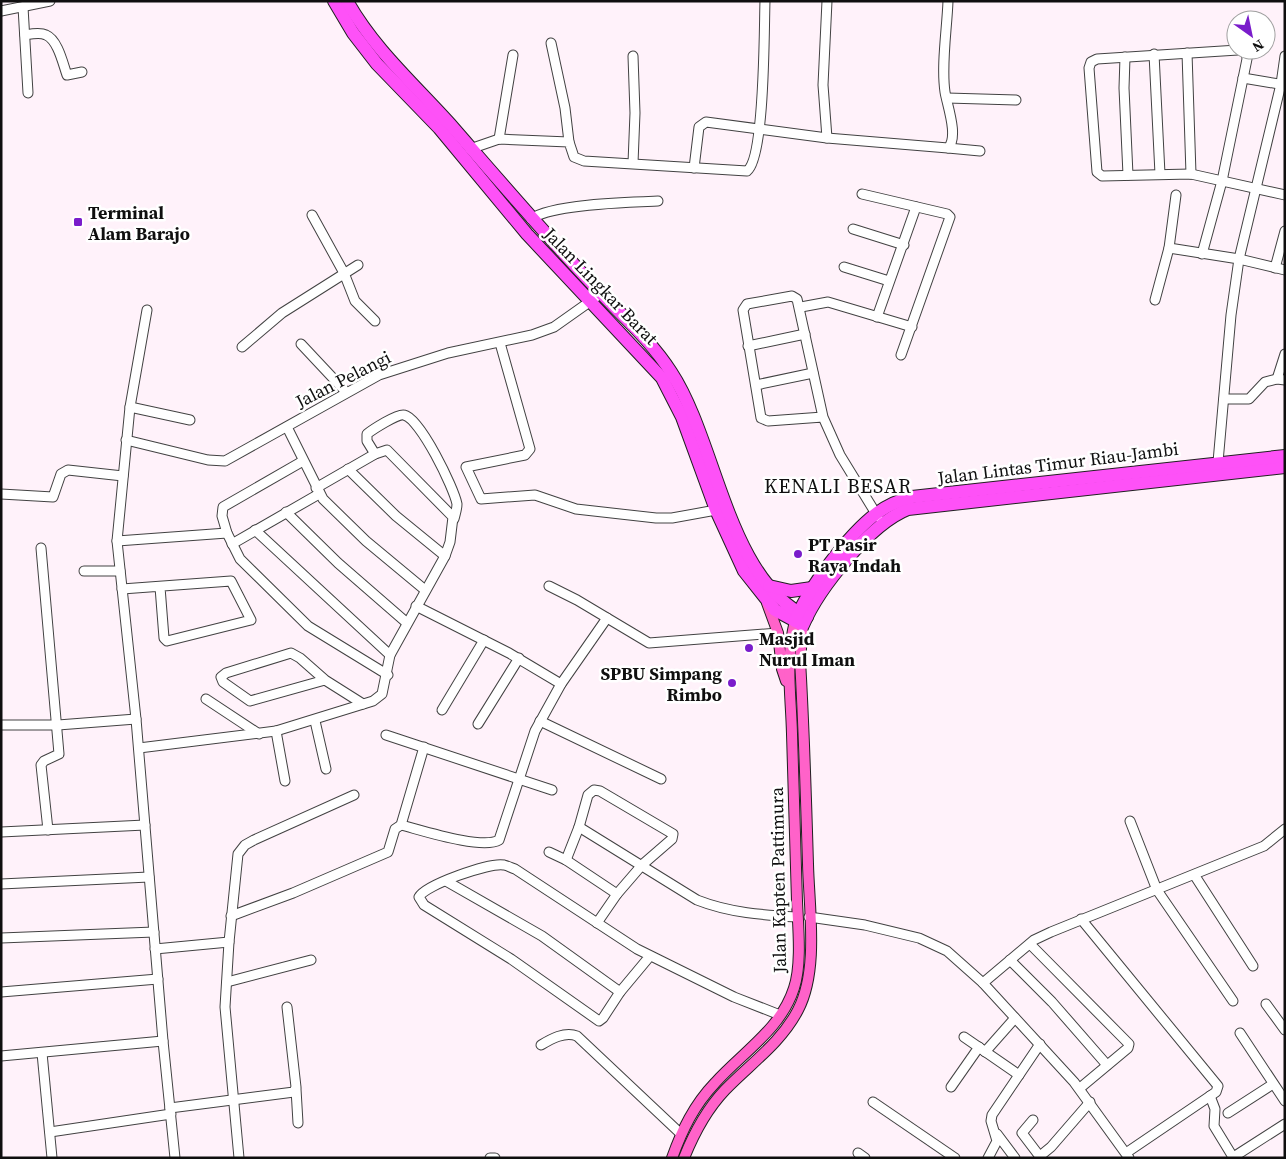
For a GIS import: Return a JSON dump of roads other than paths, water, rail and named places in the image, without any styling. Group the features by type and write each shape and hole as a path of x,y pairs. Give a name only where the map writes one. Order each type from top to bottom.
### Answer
{"highway":[{"name":"Jalan Lingkar Barat","path":"334,1 353,33 377,64 439,128 527,234 596,297 628,320 661,358 680,386 699,426 727,508 741,539 769,586 801,619"},
{"name":"Jalan Lingkar Barat","path":"348,1 386,56 531,219 651,364 671,392 716,510 744,571 775,610 801,619"},
{"name":"Jalan Lintas Timur Riau-Jambi","path":"1037,488 1218,462 1285,456"},
{"name":"Jalan Lintas Timur Riau-Jambi","path":"801,619 812,588 858,530 879,518 897,502 912,497 1285,467"},
{"name":"Jalan Lintas Timur Riau-Jambi","path":"801,619 866,538 879,518"},
{"path":"769,586 791,591 812,588"}],"main road":[{"path":"767,602 778,633 782,669 788,684"},
{"name":"Jalan Kapten Pattimura","path":"672,1158 681,1134 698,1103 769,1032 794,987 798,970 798,917 792,729 788,684 790,642 801,619"},
{"name":"Jalan Kapten Pattimura","path":"684,1158 695,1131 708,1110 724,1091 778,1040 799,1008 806,990 809,971 810,917 800,660 801,619"},
{"path":"795,831 807,834"}],"street":[{"path":"551,43 565,108 569,142 573,154 579,160 743,172 749,170 752,166 760,129 765,1"},
{"path":"827,1 823,85 827,138"},
{"path":"948,1 944,84 951,123 952,143 948,148"},
{"path":"1,11 47,2"},
{"path":"23,7 28,93"},
{"path":"25,35 42,34 48,36 54,44 67,75 82,72"},
{"path":"1226,51 1125,56 1095,60 1090,64 1097,172 1102,176 1191,174 1257,187 1285,195"},
{"path":"1187,53 1191,174"},
{"path":"1154,54 1160,174"},
{"path":"499,140 513,55"},
{"path":"633,56 634,163"},
{"path":"1125,56 1124,88 1128,175"},
{"path":"1218,462 1239,259 1283,84 1285,56"},
{"path":"1202,254 1222,181 1246,60"},
{"path":"1243,78 1283,84"},
{"path":"947,98 1016,100"},
{"path":"694,168 700,124 706,122 827,138 980,151"},
{"path":"470,149 499,140 569,142"},
{"path":"862,194 947,214 950,220 901,355"},
{"path":"1155,300 1169,248 1176,195"},
{"path":"531,219 541,212 594,206 608,202 658,202"},
{"path":"877,317 916,207"},
{"path":"312,215 344,273 355,301 375,321"},
{"path":"853,229 904,245"},
{"path":"1169,248 1239,259 1280,269 1285,231"},
{"path":"242,347 282,313 358,265"},
{"path":"844,267 889,281"},
{"path":"823,417 765,421 760,415 743,310 747,304 792,296 797,299 801,307 823,417 840,455 879,518"},
{"name":"Jalan Pelangi","path":"126,440 208,460 220,461 229,459 346,392 394,369 448,353 500,343 554,327 596,297"},
{"path":"801,307 828,302 912,327"},
{"path":"147,310 130,407 117,542 139,748 163,1041 175,1158"},
{"path":"748,346 805,334"},
{"path":"500,343 530,449 525,456 466,467 481,499 535,495 576,509 656,518 672,518 716,510"},
{"path":"301,344 346,392"},
{"path":"1224,399 1249,399 1265,382 1281,380 1285,354"},
{"path":"756,386 813,373"},
{"path":"130,407 190,420"},
{"path":"139,748 276,732 363,704 382,694 388,675 390,655 445,556 450,542 456,502 428,440 407,416 400,415 367,434 367,441 374,454"},
{"path":"286,427 318,491 366,540 425,590"},
{"path":"232,544 286,512 348,469 385,450 389,451 451,513 454,519"},
{"path":"303,461 223,507 222,516 227,533 240,558 308,626 388,675"},
{"path":"348,469 396,516 445,556"},
{"path":"1,494 53,497 61,474 68,470 123,476"},
{"path":"286,512 338,563 407,623"},
{"path":"255,530 390,655"},
{"path":"117,542 227,533"},
{"path":"42,548 59,754 44,761 41,766 48,830"},
{"path":"84,571 120,570"},
{"path":"122,589 231,581 251,620 167,642 164,638 160,587"},
{"path":"549,586 649,643 778,633"},
{"path":"416,606 519,658 562,684"},
{"path":"401,825 440,836 495,842 500,838 530,741 540,720 607,618"},
{"path":"442,710 484,640"},
{"path":"325,680 250,701 223,682 221,677 226,673 291,653 300,658 325,680 363,704"},
{"path":"478,724 519,658"},
{"path":"206,699 259,734"},
{"path":"1,724 58,725 136,720"},
{"path":"540,720 661,779"},
{"path":"315,721 326,769"},
{"path":"276,732 285,781"},
{"path":"386,735 552,790"},
{"path":"231,916 285,896 384,854 390,849 395,829 401,825 424,747"},
{"path":"566,860 579,827 588,795 596,790 672,833 672,839 642,865 617,894 597,923"},
{"path":"239,1158 225,1006 237,858 245,845 354,795"},
{"path":"1130,822 1157,890 1234,1001"},
{"path":"1,832 145,825"},
{"path":"579,827 697,900 714,907 735,912 798,917"},
{"path":"983,983 1030,944 1081,918 1195,876 1264,846 1285,829"},
{"path":"549,852 566,860 617,894"},
{"path":"650,956 599,1021 511,959 420,901 419,897 422,892 446,881 503,864 515,869 650,956 734,997 780,1015"},
{"path":"1195,876 1253,966"},
{"path":"1,884 149,877"},
{"path":"446,881 542,936 620,992"},
{"path":"810,917 864,925 928,941 951,954 983,983 1080,1088 1127,1156 1217,1089 1213,1078 1081,918"},
{"path":"1,938 154,932"},
{"path":"155,949 229,942"},
{"path":"1030,944 1128,1043 1128,1048 1080,1088"},
{"path":"227,982 311,960"},
{"path":"1010,960 1052,1002 1107,1065"},
{"path":"1,992 158,979"},
{"path":"1266,1004 1285,1030"},
{"path":"286,1007 296,1089 298,1123"},
{"path":"951,1087 982,1049 1015,1018"},
{"path":"1240,1033 1285,1101"},
{"path":"541,1045 557,1036 571,1034 577,1036 681,1134"},
{"path":"964,1036 1019,1075"},
{"path":"1,1056 163,1041"},
{"path":"988,1158 997,1141 992,1115 1040,1044"},
{"path":"42,1053 52,1158"},
{"path":"1228,1113 1273,1084"},
{"path":"50,1132 233,1099 293,1092 296,1089"},
{"path":"1210,1096 1215,1109 1214,1126 1232,1157 1285,1124"},
{"path":"873,1102 955,1158"},
{"path":"1033,1120 1022,1133 1041,1157 1090,1102"},
{"path":"993,1128 1015,1158"},
{"path":"490,1158 495,1158"}],"place":[{"name":"Terminal Alam Barajo","path":"78,222"},
{"name":"PT Pasir Raya Indah","path":"798,554"},
{"name":"Masjid Nurul Iman","path":"749,648"},
{"name":"SPBU Simpang Rimbo","path":"732,683"}],"district":[{"name":"KENALI BESAR","path":"838,486"}]}
